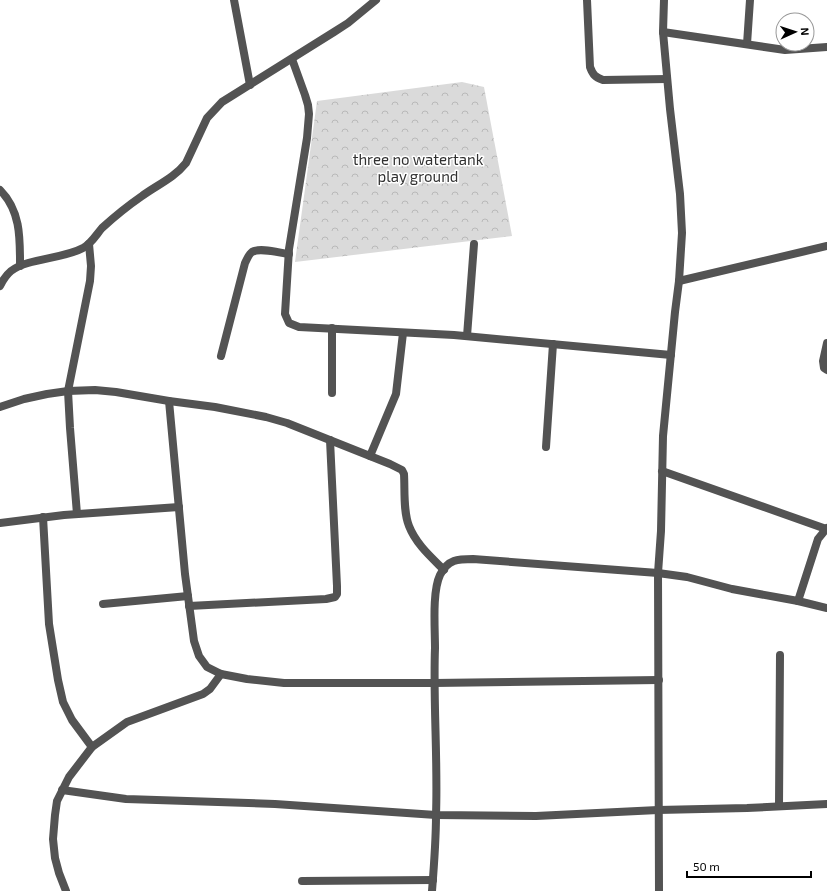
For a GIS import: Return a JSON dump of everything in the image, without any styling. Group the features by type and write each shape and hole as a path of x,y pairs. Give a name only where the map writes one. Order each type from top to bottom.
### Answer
{"street":[{"path":"234,0 250,85"},
{"path":"0,286 6,276 20,266 59,257 83,248 102,228 142,195 182,169 186,164 207,118 222,102 348,23 376,0"},
{"path":"587,0 590,67 592,74 596,78 608,80 667,79"},
{"path":"658,891 658,573 661,531 663,436 679,280 682,233 680,194 663,32 664,0"},
{"path":"747,44 750,0"},
{"path":"663,32 785,50 827,47"},
{"path":"292,59 305,95 309,114 307,138 289,254 285,314 288,323 293,326 467,336 671,355"},
{"path":"0,190 8,199 17,218 20,233 20,266"},
{"path":"77,514 68,391 90,281 91,266 88,244"},
{"path":"467,336 474,244"},
{"path":"679,280 827,246"},
{"path":"221,356 248,256 252,252 261,250 289,254"},
{"path":"332,328 332,393"},
{"path":"370,456 394,402 398,383 404,332"},
{"path":"827,343 823,361 824,368 827,370"},
{"path":"546,446 553,344"},
{"path":"0,407 39,395 68,391 95,390 215,407 287,422 402,470 404,474 406,513 409,526 423,549 444,570"},
{"path":"169,401 189,606 194,641 200,656 207,667 220,674 247,679 284,682 434,683 659,680"},
{"path":"189,606 326,600 337,594 330,440"},
{"path":"662,471 826,529 818,539 798,601"},
{"path":"0,523 43,517 179,507"},
{"path":"43,517 49,624 58,680 63,702 72,720 92,748"},
{"path":"432,891 436,815 434,683 436,593 441,574 452,562 458,559 473,559 658,573 687,577 732,589 827,608"},
{"path":"103,604 188,596"},
{"path":"779,806 780,655"},
{"path":"66,891 59,873 53,839 57,801 69,777 92,748 127,722 203,694 210,689 220,674"},
{"path":"62,790 126,799 275,804 436,815 536,816 827,804"},
{"path":"302,881 433,880"}],"green space":[{"name":"three no watertank play ground","path":"462,82 484,87 512,236 295,262 317,101"}]}
